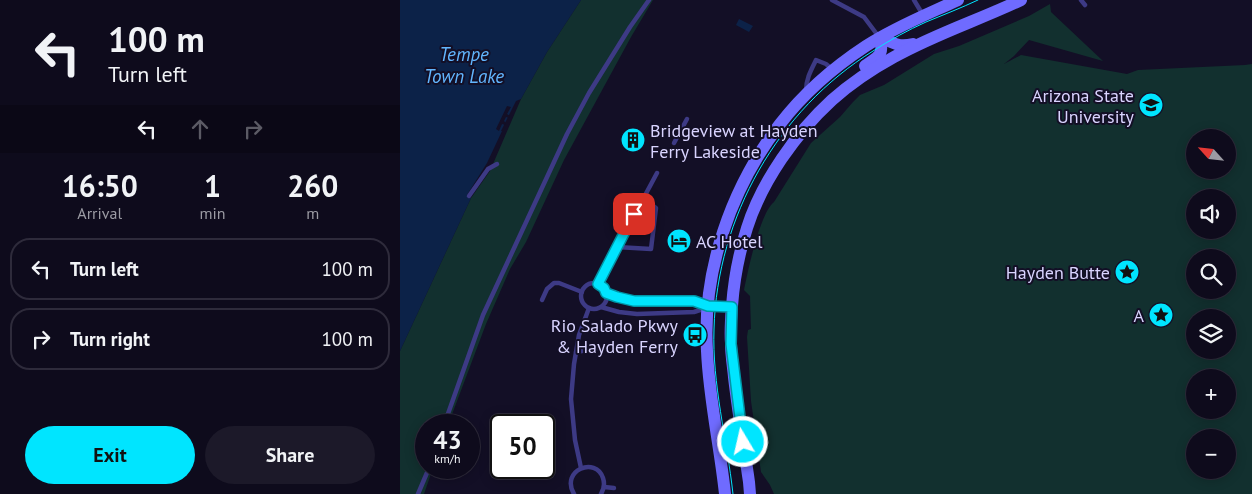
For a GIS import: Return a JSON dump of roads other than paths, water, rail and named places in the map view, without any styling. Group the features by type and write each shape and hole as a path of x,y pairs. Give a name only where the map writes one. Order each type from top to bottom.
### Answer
{"main road":[{"path":"725,494 707,359 708,306 718,248 740,188 761,151 780,124 806,94 833,70 880,38 958,0"},
{"path":"832,100 895,56 1021,0"},
{"path":"880,38 902,46 930,39"},
{"path":"750,494 731,344 734,280 747,228 754,208 794,141 832,100 851,76 878,57 882,50 880,38"}],"lane":[{"path":"448,414 483,315 564,142 589,93 649,0"},
{"path":"832,0 864,18 880,38"},
{"path":"914,0 924,16"},
{"path":"1081,0 1085,5"},
{"path":"806,94 808,75 816,60 826,64 833,70"},
{"path":"674,143 687,119"},
{"path":"469,196 488,169 497,164"},
{"path":"598,284 657,172"},
{"path":"617,247 651,249 656,208 643,198"},
{"path":"542,300 547,289 554,283 559,283 582,292"},
{"path":"601,307 606,300 604,288 598,284 588,284 582,292 581,298 582,302 593,309 601,307 637,314 694,312 708,306"},
{"path":"606,293 634,301 694,301 708,306 732,307"},
{"path":"581,468 575,440 571,399 579,335 589,308"},
{"path":"576,352 600,348"},
{"path":"574,494 570,486 573,474 581,468 588,467 602,474 604,487 601,494"},
{"path":"418,494 424,479"},
{"path":"604,487 614,488"}],"water":[{"name":"Tempe Town Lake","path":"400,0 581,0 547,52 521,99 516,101 487,163 467,195 471,198 400,351"},
{"path":"739,19 753,26 749,32 736,25"}],"tram line":[{"path":"733,494 715,370 714,329 718,287 727,247 741,207 759,170 782,135 808,104 839,75 899,35 978,0"}],"place":[{"name":"Arizona State University","path":"1151,105"},
{"name":"Bridgeview at Hayden Ferry Lakeside","path":"633,140"},
{"name":"AC Hotel","path":"679,241"},
{"name":"Hayden Butte","path":"1127,272"},
{"name":"A","path":"1161,315"},
{"name":"Rio Salado Pkwy & Hayden Ferry","path":"695,335"}]}
